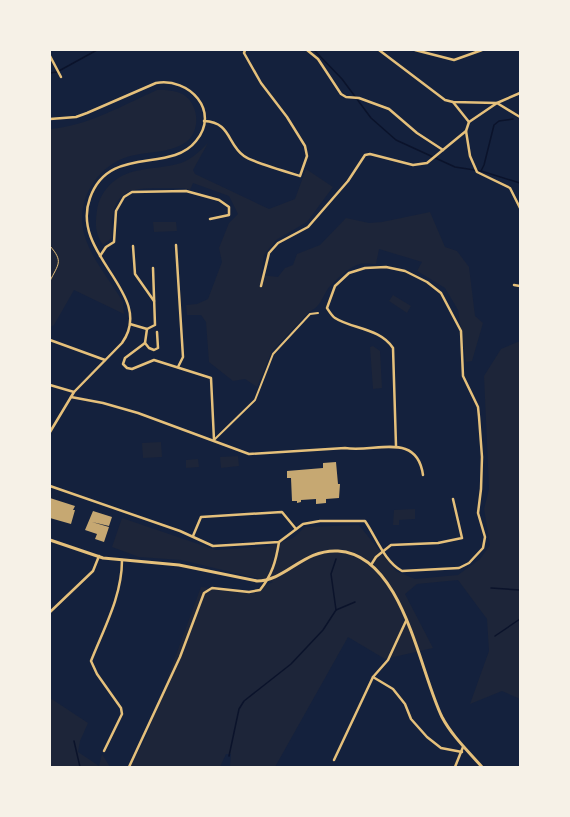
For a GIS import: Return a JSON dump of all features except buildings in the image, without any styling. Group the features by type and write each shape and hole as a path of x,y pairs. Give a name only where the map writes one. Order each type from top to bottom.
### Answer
{"street":[{"path":"204,121 213,121 221,126 244,156 300,176 307,156 305,146 288,117 261,83 244,53 245,50"},
{"path":"307,50 318,59 341,94 346,97 359,98 389,109 417,133 443,150"},
{"path":"379,50 439,96 453,102 497,103 520,117"},
{"path":"415,50 454,60 482,50"},
{"path":"50,56 60,76"},
{"path":"50,119 76,117 156,83 167,81 186,87 196,95 202,107 204,121 200,136 184,152 124,165 109,173 95,188 87,211 92,242 128,302 130,324 126,337 74,392 50,432"},
{"path":"520,93 497,103 469,122 466,131 473,164 477,172 510,188 514,193 520,208"},
{"path":"453,102 469,122"},
{"path":"261,286 270,253 278,243 308,227 348,181 365,156 370,154 413,165 423,165 466,131"},
{"path":"100,256 106,247 114,242 116,211 124,197 132,192 186,191 219,200 229,207 229,215 210,219"},
{"path":"176,245 183,357 178,367"},
{"path":"133,246 135,274 154,301"},
{"path":"50,486 193,536 213,546 279,542 303,524 320,521 365,521 383,552 396,567 406,571 459,568 469,563 483,548 485,537 478,513 481,489 482,457 478,407 463,376 461,331 441,293 427,282 405,271 386,267 365,268 349,273 336,286 327,308 335,318 372,332 389,341 393,348 396,446"},
{"path":"130,324 147,329 155,325 153,268"},
{"path":"514,285 520,286"},
{"path":"214,440 256,400 273,354 310,314 318,313"},
{"path":"147,329 145,343 124,358 123,364 127,368 132,369 154,360 211,378 214,440"},
{"path":"145,343 149,348 154,350 158,348 157,332"},
{"path":"50,340 105,360"},
{"path":"50,385 74,392"},
{"path":"71,397 103,403 138,413 249,454 396,446 406,448 417,456 423,475"},
{"path":"371,565 376,557 391,545 438,542 462,538 453,499"},
{"path":"193,536 201,517 282,512 296,529"},
{"path":"50,540 99,556 122,560 179,564 240,579 257,581 268,579 305,558 328,551 348,552 371,565 394,591 436,703 444,719 463,747 482,767"},
{"path":"129,767 180,657 204,593 212,588 249,592 260,590 268,579 275,565 279,542"},
{"path":"50,612 93,571 99,556"},
{"path":"104,751 122,714 121,708 97,674 91,660 117,595 121,580 122,560"},
{"path":"334,760 373,677 388,660 406,621"},
{"path":"373,677 393,689 405,704 411,719 427,737 441,748 462,752"},
{"path":"455,767 463,747"}],"path":[{"path":"50,246 58,256 59,263 50,281"}],"shaded area":[{"path":"157,90 177,92 189,99 193,105 196,118 196,125 191,137 180,146 173,149 134,155 115,162 96,179 89,190 82,214 83,227 89,248 123,302 124,314 74,290 54,325 50,327 50,129 78,124 92,119"},
{"path":"208,143 193,170 195,174 269,209 295,199 306,169 333,187 307,222 276,240 264,255 261,275 278,277 285,268 293,265 297,254 320,245 346,218 369,223 382,222 430,212 445,247 457,251 469,267 475,316 483,323 472,361 466,362 458,310 445,288 417,271 422,262 379,249 376,264 356,265 344,273 330,286 317,307 309,312 272,351 257,387 245,379 233,381 209,362 206,322 201,315 187,315 186,305 197,304 208,299 222,262 219,248 229,223 238,214 229,196 193,183 190,190 184,188 140,189 121,197 115,206 112,219 112,238 103,245 98,237 96,224 96,215 100,198 107,188 115,181 132,172 181,163 199,152"},
{"path":"153,222 176,222 177,231 154,232"},
{"path":"393,295 411,306 407,313 389,301"},
{"path":"520,341 520,699 502,691 470,704 489,651 487,619 458,580 417,584 405,594 433,648 385,659 348,637 275,767 230,767 231,754 226,754 220,767 130,767 146,737 201,587 249,592 273,582 181,560 139,557 112,547 122,518 216,550 269,546 293,538 305,527 359,525 396,571 415,579 458,575 480,559 490,545 484,509 489,489 484,376 501,349"},
{"path":"373,346 380,351 382,388 373,389 370,347"},
{"path":"161,442 162,457 143,458 142,443"},
{"path":"238,456 239,466 221,468 220,457"},
{"path":"198,459 199,467 186,468 186,460"},
{"path":"415,509 415,519 399,520 399,525 393,525 394,510"},
{"path":"50,698 88,723 80,741 78,752 99,766 102,754 110,767 50,767"}],"waterway":[{"path":"50,73 57,72 97,50"},
{"path":"314,50 342,79 371,118 396,140 455,167 481,171 520,183"},
{"path":"481,171 484,165 494,125 499,121 513,119"},
{"path":"229,756 239,709 244,701 291,664 323,630 336,610 331,574 336,559"},
{"path":"491,588 520,590"},
{"path":"336,610 355,602"},
{"path":"495,636 520,619"},
{"path":"74,741 80,767"}]}
